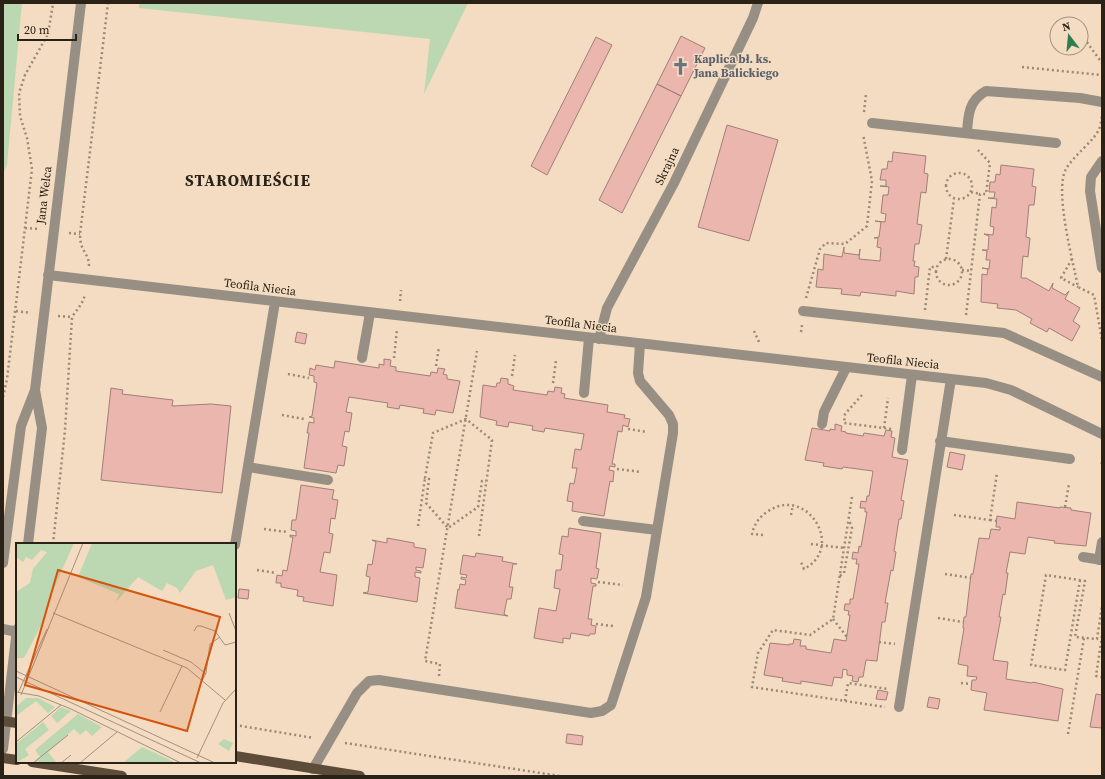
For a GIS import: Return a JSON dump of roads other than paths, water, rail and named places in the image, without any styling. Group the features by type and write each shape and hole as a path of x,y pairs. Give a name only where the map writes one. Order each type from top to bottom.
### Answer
{"main road":[{"path":"236,756 360,776"},
{"path":"3,758 16,760"},
{"path":"38,763 122,776"}],"street":[{"name":"Jana Welca","path":"3,563 21,426 35,390 81,3"},
{"name":"Skrajna","path":"584,393 594,339 607,308 674,183 753,18 758,3"},
{"path":"967,133 971,104 977,96 986,91 1080,98 1102,102"},
{"path":"872,123 1056,143"},
{"path":"1102,161 1091,177 1090,191 1102,268"},
{"name":"Teofila Niecia","path":"48,275 986,383 1011,390 1102,434"},
{"path":"235,543 275,302"},
{"path":"803,311 1004,333 1102,377"},
{"path":"362,358 370,313"},
{"path":"313,769 357,693 369,681 379,680 393,682 591,713 602,711 611,705 646,597 673,433 673,424 669,415 640,381 638,373 640,344"},
{"path":"822,424 824,412 846,368"},
{"path":"902,450 912,375"},
{"path":"899,707 951,379"},
{"name":"Jana Welca","path":"28,543 42,428 35,390"},
{"path":"940,441 1070,459"},
{"path":"248,467 328,480"},
{"path":"582,521 657,530"},
{"path":"1083,557 1101,560 1102,542"},
{"path":"3,629 16,630"},
{"path":"3,749 9,722 16,642"}],"place":[{"name":"Kaplica bł. ks. Jana Balickiego","path":"681,66"}],"district":[{"name":"STAROMIEŚCIE","path":"248,180"}]}
